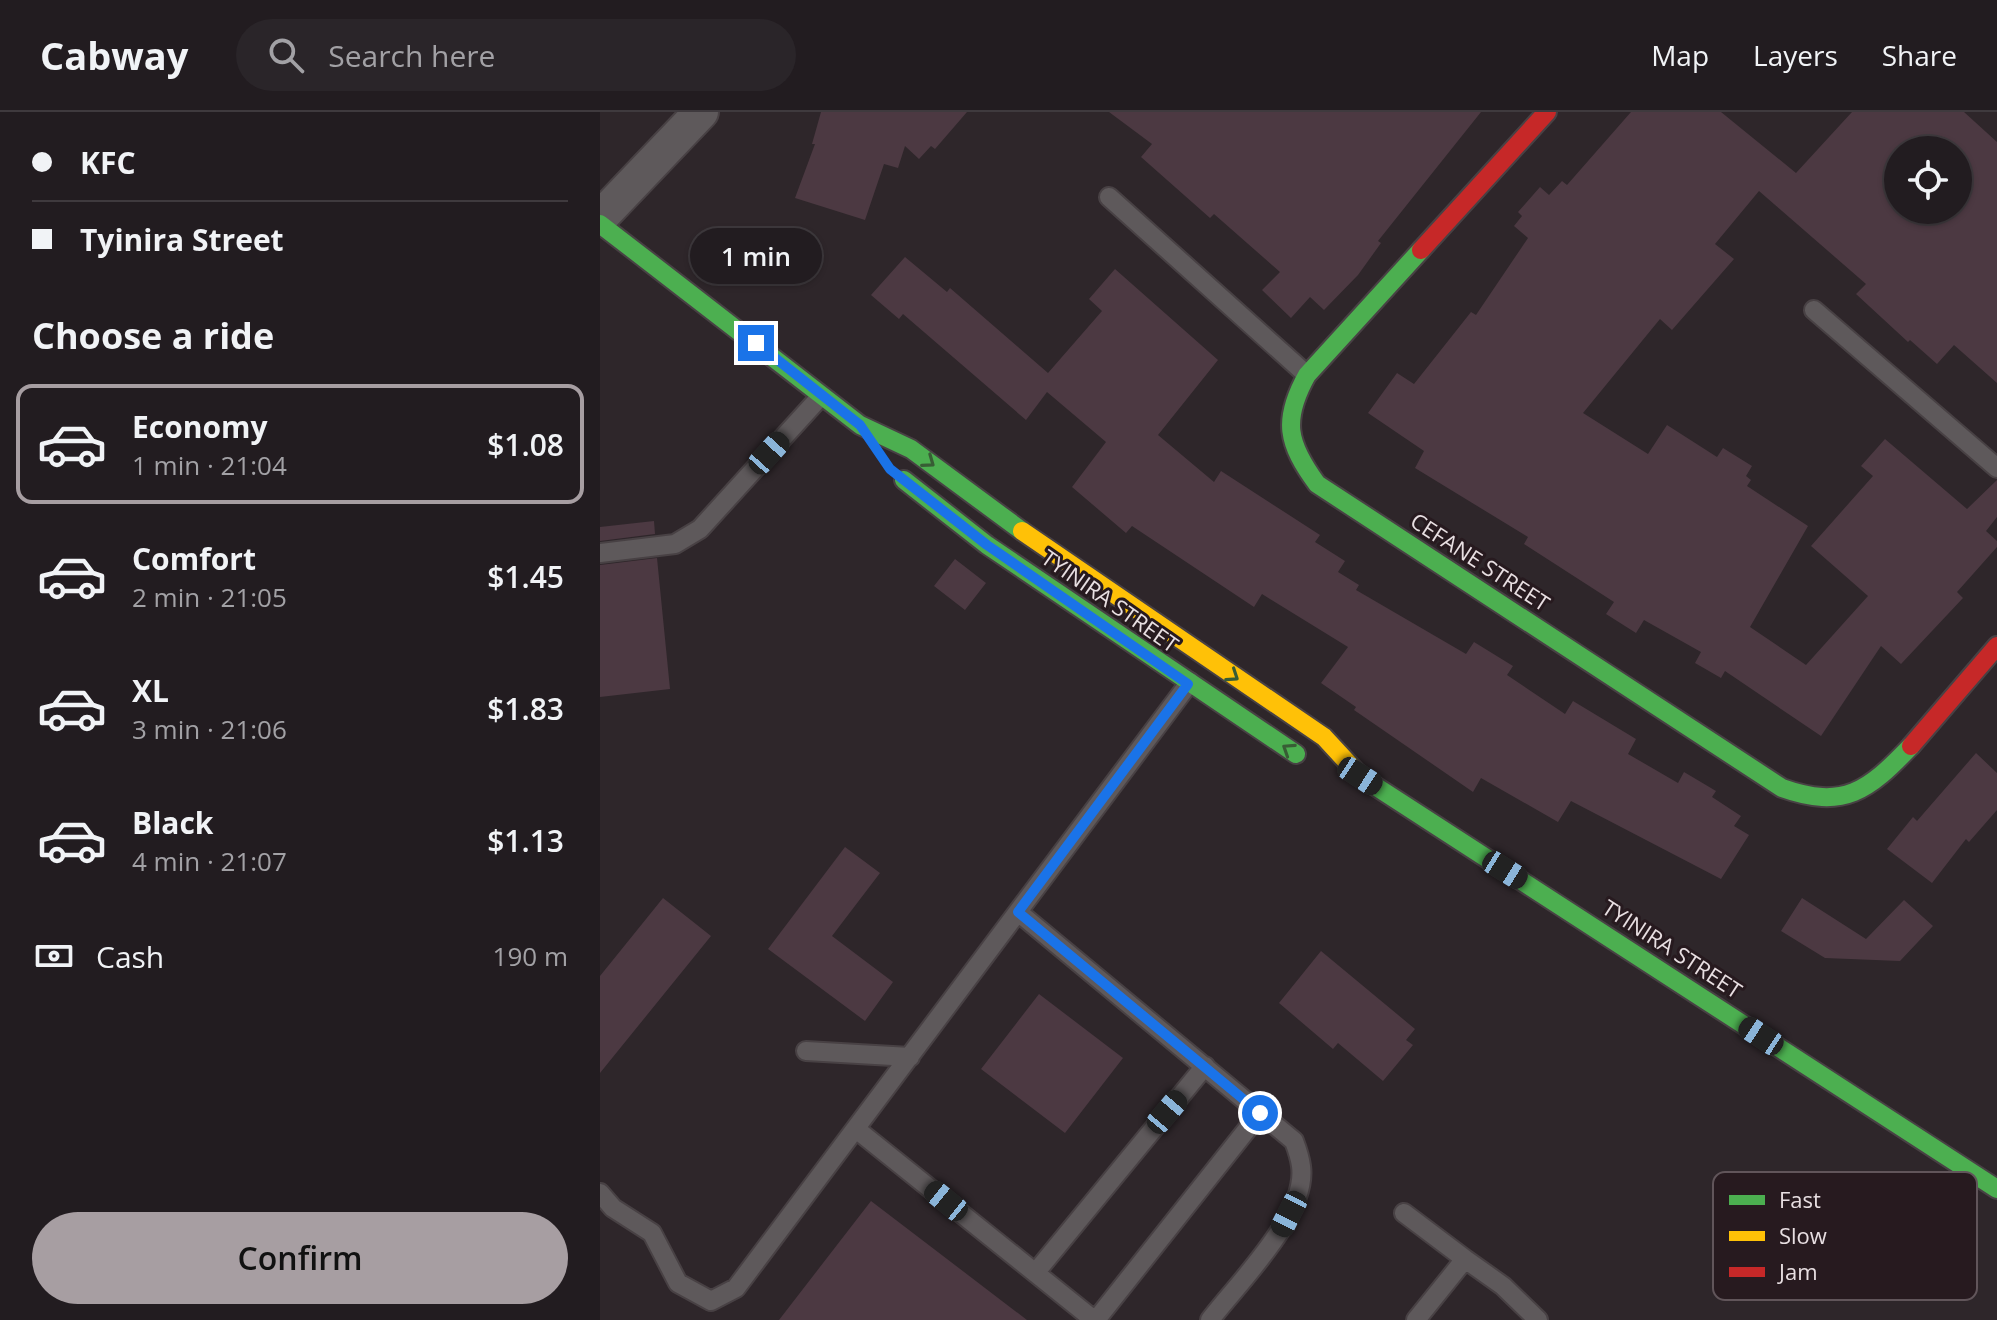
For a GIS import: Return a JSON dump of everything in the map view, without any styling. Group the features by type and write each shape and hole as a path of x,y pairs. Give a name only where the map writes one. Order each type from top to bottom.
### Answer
{"street":[{"path":"600,218 701,112"},
{"name":"CEFANE STREET","path":"1547,112 1307,375 1293,399 1288,428 1298,460 1317,484 1782,788 1809,798 1835,799 1864,788 1892,767 1997,646"},
{"name":"TYINIRA STREET","path":"600,224 860,425 911,449 1324,737 1360,776 1971,1172"},
{"name":"TYINIRA STREET","path":"860,425 886,463 987,545 1188,684 1314,763 1360,776"},
{"name":"TYINIRA STREET","path":"1977,1176 1997,1189"}],"lane":[{"path":"1109,197 1307,375"},
{"path":"1814,310 1997,468"},
{"path":"600,553 675,544 700,529 822,395"},
{"path":"600,1193 613,1208 652,1233 678,1283 711,1301 736,1288 1207,658"},
{"path":"1018,912 1294,1141 1302,1168 1297,1199 1281,1229 1210,1320"},
{"path":"806,1051 910,1057"},
{"path":"1036,1272 1205,1066"},
{"path":"856,1129 1095,1320 1260,1113"},
{"path":"1404,1213 1503,1286 1538,1320"},
{"path":"1416,1320 1465,1259"}],"building":[{"path":"821,112 967,112 935,149 931,146 919,159 905,146 898,168 884,164 865,220 795,198 815,144 812,144"},
{"path":"1109,112 1481,112 1378,241 1381,243 1358,275 1324,310 1310,297 1291,318 1262,290 1280,272 1214,214 1210,218 1141,157 1152,144"},
{"path":"1631,112 1721,112 1796,173 1852,112 1964,112 1997,142 1997,383 1954,345 1937,364 1910,340 1908,342 1856,294 1866,284 1759,191 1715,244 1734,259 1672,330 1660,319 1583,413 1648,454 1667,425 1717,457 1723,448 1752,466 1746,476 1751,480 1747,486 1808,526 1750,627 1806,665 1868,596 1811,546 1873,476 1861,466 1885,439 1967,509 1997,480 1997,517 1986,531 1997,541 1997,547 1957,592 1963,598 1901,664 1881,646 1821,736 1725,671 1721,678 1695,663 1701,652 1644,620 1636,633 1606,614 1614,602 1524,544 1528,537 1415,468 1424,451 1368,413 1397,373 1414,384 1471,312 1476,315 1528,238 1514,226 1522,216 1518,212 1540,187 1549,195 1562,181 1567,185"},
{"path":"905,257 947,292 950,288 1048,373 1102,311 1089,299 1115,269 1218,360 1158,435 1214,482 1221,471 1320,535 1315,542 1345,561 1338,572 1359,585 1356,590 1466,654 1474,642 1513,666 1507,675 1565,714 1573,701 1636,739 1628,754 1678,783 1684,772 1716,791 1712,797 1741,816 1734,826 1749,835 1721,879 1571,801 1558,822 1481,778 1473,792 1354,710 1356,707 1321,683 1348,647 1262,594 1254,607 1132,526 1126,533 1072,487 1106,442 1047,392 1026,420 903,314 899,319 871,295"},
{"path":"654,521 655,534 600,541 600,527"},
{"path":"657,558 670,689 600,697 600,565"},
{"path":"955,559 986,583 965,610 934,586"},
{"path":"1976,753 1997,773 1997,810 1969,842 1966,839 1932,883 1887,849 1913,817 1917,821"},
{"path":"845,847 880,873 832,936 893,982 865,1021 768,949"},
{"path":"663,898 711,936 600,1073 600,976"},
{"path":"1802,898 1866,939 1904,900 1933,926 1900,961 1825,958 1781,931"},
{"path":"1321,951 1415,1029 1406,1040 1413,1045 1383,1081 1338,1043 1333,1049 1279,1003"},
{"path":"1039,994 1123,1058 1065,1133 981,1069"},
{"path":"871,1201 1027,1320 779,1320"}],"traffic: fast":[{"path":"600,224 860,425 911,449 1022,531"},
{"path":"1421,250 1307,375 1299,391 1291,418 1291,431 1299,456 1317,484 1782,788 1822,797 1854,792 1881,775 1911,746"},
{"path":"904,480 987,545 1296,754"},
{"path":"1372,784 1971,1172"},
{"path":"1977,1176 1997,1189"}],"traffic: slow":[{"path":"1022,531 1324,737 1360,776 1372,784"}],"traffic: jam":[{"path":"1421,250 1547,112"},
{"path":"1911,746 1997,646"}],"route":[{"path":"756,343 860,425 890,469 987,545 1188,684 1018,912 1260,1113"}]}
